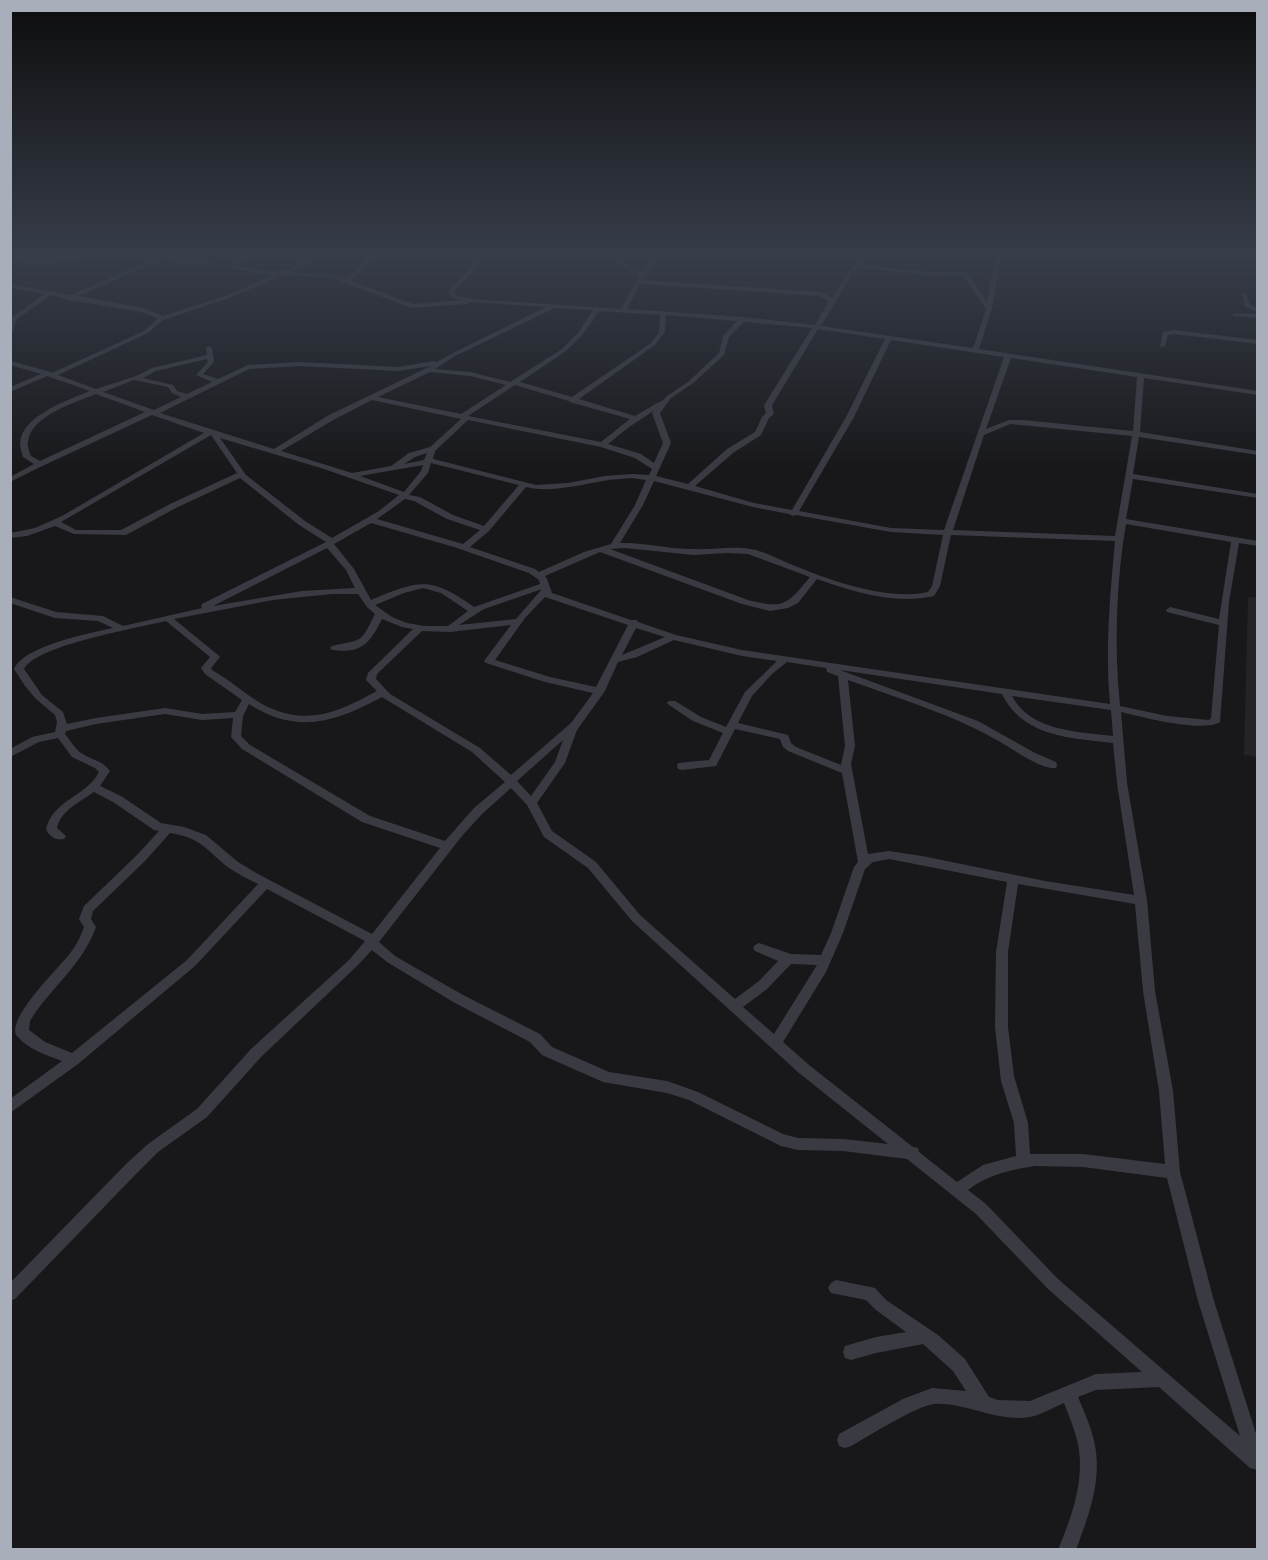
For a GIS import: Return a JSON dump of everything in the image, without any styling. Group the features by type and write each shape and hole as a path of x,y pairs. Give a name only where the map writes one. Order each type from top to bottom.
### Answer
{"street":[{"path":"10,390 52,374 150,329"},
{"path":"274,452 332,417 508,329"},
{"path":"193,612 331,543 370,520 405,495 425,471 433,449 463,417 564,350 584,329"},
{"path":"572,401 653,344 662,329"},
{"path":"603,445 636,419 690,383 722,354 726,336 733,329"},
{"path":"690,488 720,459 762,428 766,417 770,414 768,406 770,402 816,329"},
{"path":"829,329 1257,393"},
{"path":"975,351 982,329"},
{"path":"1161,346 1165,333 1174,332 1257,342"},
{"path":"793,514 850,417 889,338"},
{"path":"40,464 27,457 24,444 30,428 50,411 97,391 138,378 154,369 210,352 211,362 200,375 217,381"},
{"path":"370,520 464,548 540,575 601,548 614,546 693,552 747,551 815,576 906,598 926,597 936,586 948,533 1008,356"},
{"path":"13,477 248,367 298,364 398,369 440,362"},
{"path":"10,363 52,374 211,432 417,498 450,517 486,529"},
{"path":"429,370 470,374 512,383 636,419"},
{"path":"1141,375 1136,434 1124,521 1119,539 1114,599 1113,683 1122,783 1141,900 1149,991 1166,1091 1173,1172 1206,1301 1256,1464"},
{"path":"138,378 171,386 174,392 185,396"},
{"path":"370,398 603,445 638,456 656,468"},
{"path":"614,546 630,524 667,443 656,413 669,398"},
{"path":"982,434 999,425 1023,422 1136,434 1257,453"},
{"path":"211,432 241,474 267,497 331,543 352,573 360,591 380,613 420,628 450,629 518,621"},
{"path":"10,536 54,522 161,463 211,432"},
{"path":"395,468 412,455 433,449"},
{"path":"350,475 428,461 536,487 552,487 605,478 651,477 727,499 793,514 891,530 1119,539"},
{"path":"54,522 74,532 123,533 241,474"},
{"path":"1129,476 1257,496"},
{"path":"464,548 486,529 524,484"},
{"path":"1124,521 1257,544"},
{"path":"540,575 552,596 673,637 733,651 1116,708 1167,719 1214,722 1223,623 1235,540"},
{"path":"601,548 745,602 776,609 795,602 815,576"},
{"path":"370,604 419,584 432,586 474,610"},
{"path":"450,629 457,620 474,610 546,588"},
{"path":"546,588 518,621 490,663 548,680 600,691"},
{"path":"60,836 51,829 53,818 102,777 105,773 104,769 76,755 60,732 62,722 60,714 28,684 15,666 62,644 193,612 320,592 360,591"},
{"path":"10,600 55,615 100,618 123,629"},
{"path":"1170,610 1223,623"},
{"path":"335,648 356,646 364,642 380,613"},
{"path":"167,618 215,657 208,664 207,671 277,714 298,720 318,720 347,712 382,692"},
{"path":"10,1294 153,1148 202,1113 222,1094 256,1053 326,989 373,941 447,846 478,811 575,724 600,691 634,622"},
{"path":"420,628 373,673 371,680 382,692 476,750 531,803 548,834 592,865 636,918 775,1044 981,1209 1053,1284 1256,1464"},
{"path":"616,660 634,655 673,637"},
{"path":"682,766 712,763 748,694 785,659"},
{"path":"817,663 974,723 992,731 1027,755 1052,765"},
{"path":"843,674 847,771 864,863"},
{"path":"1005,691 1008,701 1022,716 1049,729 1118,740"},
{"path":"249,698 237,715 236,737 246,747 366,819 447,846"},
{"path":"672,704 697,719 731,729 784,737 787,745 792,749 847,771"},
{"path":"10,754 36,739 104,719 165,711 202,717 237,715"},
{"path":"531,803 560,763 575,724"},
{"path":"820,761 848,753"},
{"path":"92,786 117,799 150,823 202,838 234,865 373,941 391,959 459,999 535,1038 547,1051 608,1078 646,1082 693,1096 781,1140 798,1144 843,1145 913,1153"},
{"path":"73,1060 40,1046 22,1032 23,1024 31,1008 86,943 90,927 85,919 88,909 141,858 167,829"},
{"path":"775,1044 800,1006 825,960 860,867 870,858 889,855 922,860 1013,879 1141,900"},
{"path":"1013,879 1003,944 1003,1023 1007,1077 1022,1127 1023,1162"},
{"path":"10,1107 73,1060 191,963 265,884"},
{"path":"759,948 787,960 803,962 825,960"},
{"path":"734,1007 763,985 787,960"},
{"path":"958,1190 991,1168 1052,1158 1121,1164 1173,1172"},
{"path":"836,1288 870,1293 881,1305 925,1336 958,1365 984,1404"},
{"path":"851,1352 925,1336"},
{"path":"845,1440 909,1405 932,1396 964,1398 998,1408 1030,1409 1096,1382 1160,1379"},
{"path":"1067,1550 1082,1510 1089,1474 1086,1442 1069,1394"}],"shaded area":[{"path":"1248,597 1257,598 1257,757 1244,755"}]}
